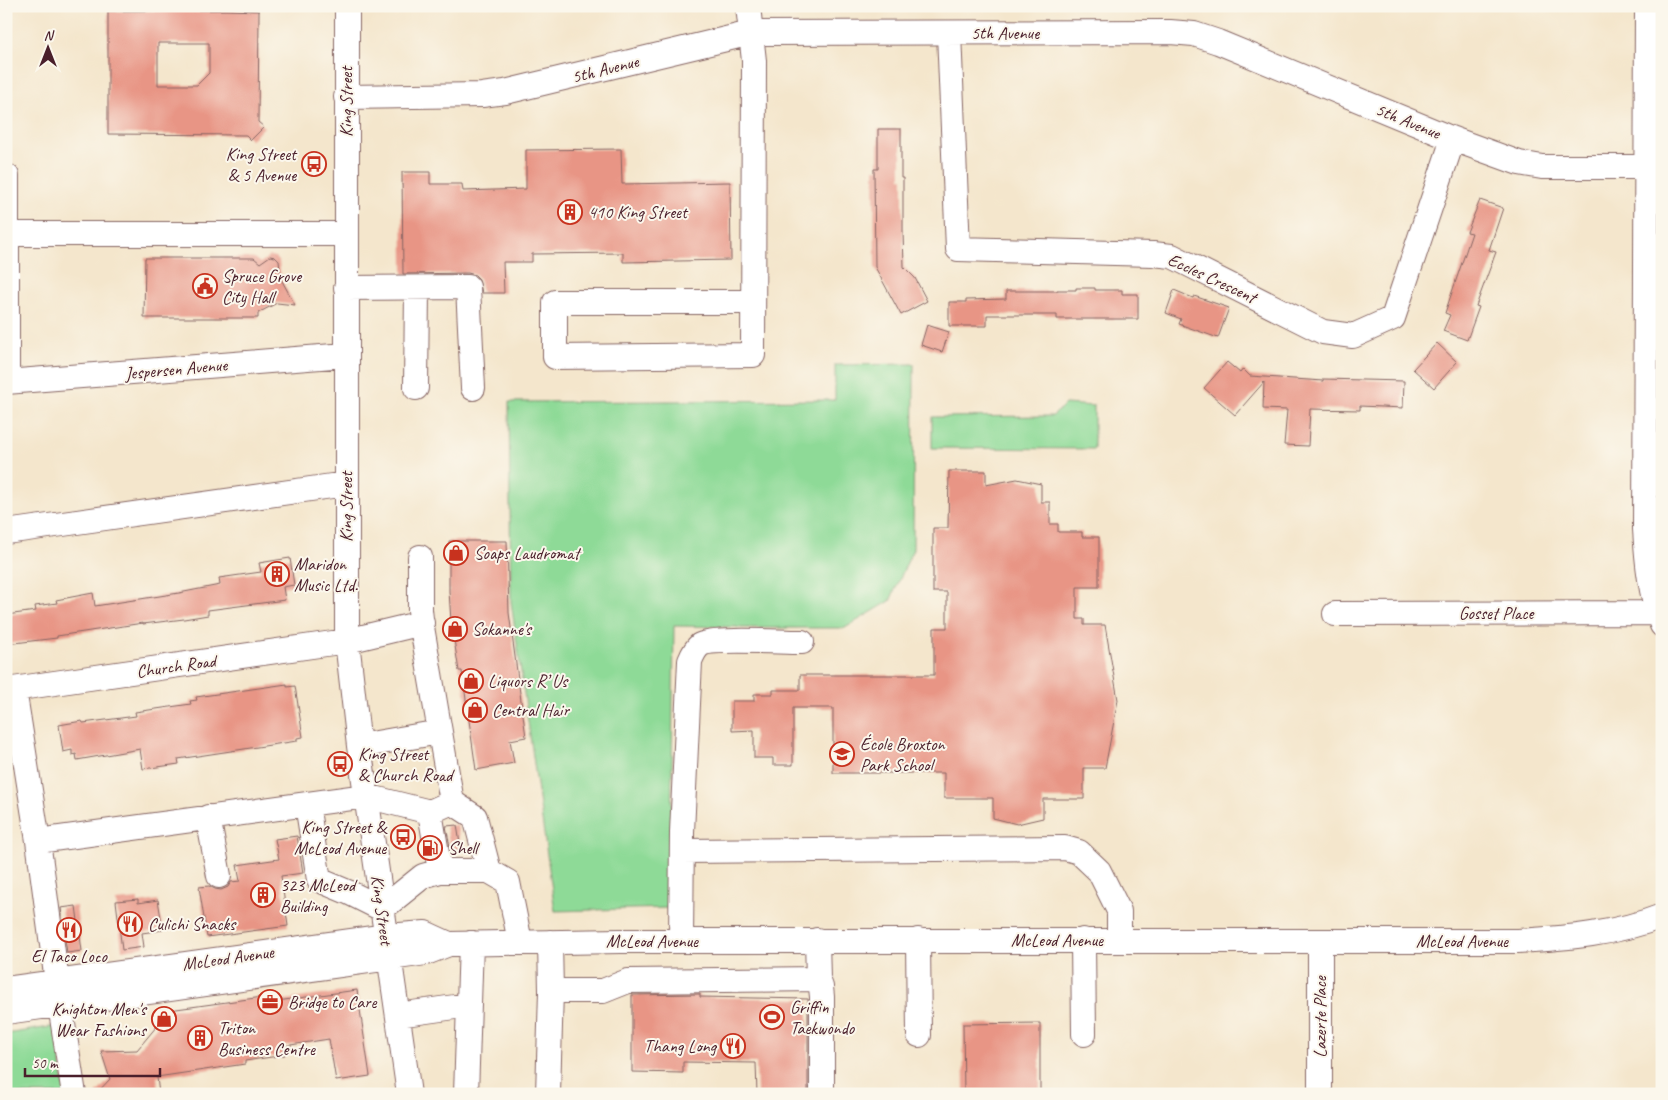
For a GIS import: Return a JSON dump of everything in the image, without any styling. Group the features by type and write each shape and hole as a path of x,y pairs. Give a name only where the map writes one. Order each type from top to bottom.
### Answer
{"street":[{"name":"King Street","path":"347,6 347,641 358,746 409,1094"},
{"path":"748,6 754,61 754,302 753,355 555,357 555,302 754,302"},
{"path":"1647,6 1644,529 1648,572 1659,619"},
{"name":"5th Avenue","path":"346,98 482,95 506,92 751,34 821,32 949,34 1170,32 1194,34 1228,46 1454,139 1519,163 1542,167 1647,167"},
{"name":"Eccles Crescent","path":"949,34 958,249 1172,256 1323,332 1353,336 1393,318 1454,139"},
{"path":"6,176 6,382"},
{"path":"6,234 347,234"},
{"path":"346,288 468,287 472,388"},
{"path":"416,288 416,388"},
{"name":"Jespersen Avenue","path":"6,382 346,355"},
{"path":"6,532 346,484"},
{"path":"420,557 422,623 452,802 475,817 489,871"},
{"name":"Gosset Place","path":"1335,614 1659,619"},
{"name":"Church Road","path":"10,689 347,641 422,623"},
{"path":"682,941 682,851 688,671 690,661 694,652 701,644 715,642 802,642"},
{"path":"10,689 38,841 74,1094"},
{"path":"358,746 440,732"},
{"path":"38,841 366,796 430,812 452,802"},
{"path":"308,804 319,880 382,909 423,876 440,871 489,871 508,882 520,942"},
{"path":"430,812 440,871"},
{"path":"208,817 218,876"},
{"path":"682,851 1065,848 1079,852 1099,871 1119,911 1119,940"},
{"name":"McLeod Avenue","path":"6,1012 59,993 388,947 426,953 460,944 520,942 817,940 1518,941 1590,935 1660,922"},
{"path":"817,940 818,979 822,987 822,1094"},
{"path":"918,940 919,1035"},
{"path":"1083,940 1084,1034"},
{"name":"Lazerte Place","path":"1320,941 1320,1094"},
{"path":"548,1094 551,990 550,942"},
{"path":"460,944 469,1005 466,1094"},
{"path":"551,990 603,991 628,981 818,979"},
{"name":"McLeod Avenue","path":"6,989 59,993"},
{"path":"398,1016 469,1005"}],"green space":[{"path":"914,364 913,549 890,601 845,628 674,626 670,908 555,911 511,602 509,402 835,400 835,365"},
{"path":"1065,404 1094,406 1094,449 932,448 932,417 1053,416"},
{"path":"56,1026 65,1094 6,1094 6,1034"}],"building":[{"path":"108,11 259,11 258,122 264,127 251,140 246,135 108,134","holes":["158,43 209,43 209,73 197,85 158,85"]},
{"path":"878,129 901,129 904,267 915,278 927,301 901,315 875,267 874,169 878,169"},
{"name":"410 King Street","path":"621,149 622,184 730,182 731,260 623,262 623,253 532,254 532,262 503,262 504,293 482,293 479,279 475,275 468,273 403,274 402,172 430,172 430,184 462,184 463,191 526,189 526,150"},
{"path":"1480,200 1503,208 1489,250 1496,252 1476,306 1479,307 1467,340 1443,331 1450,315 1445,313 1472,233 1467,232"},
{"name":"Spruce Grove City Hall","path":"270,256 275,257 279,261 281,279 295,305 277,303 258,313 258,318 144,318 145,258 254,258 260,263"},
{"path":"1076,288 1122,290 1122,294 1138,294 1138,319 1057,319 1057,315 987,315 987,326 949,326 949,302 1006,299 1006,291 1057,291 1076,290"},
{"path":"1174,290 1193,298 1194,296 1229,308 1218,338 1179,324 1181,319 1166,313"},
{"path":"927,325 949,332 942,352 921,345"},
{"path":"1437,343 1457,362 1434,388 1413,369"},
{"path":"1227,362 1240,373 1243,369 1250,376 1323,381 1323,379 1404,381 1403,408 1360,406 1360,410 1310,409 1308,446 1284,445 1287,410 1263,409 1264,382 1235,415 1204,388"},
{"path":"949,471 986,471 986,485 1017,479 1041,484 1041,502 1050,502 1050,524 1058,524 1058,532 1082,532 1082,537 1099,537 1099,587 1077,587 1077,619 1084,619 1084,625 1105,625 1118,700 1105,768 1084,768 1084,799 1043,799 1043,818 1017,824 993,818 993,798 944,798 944,773 833,773 833,708 793,708 793,765 773,765 773,758 754,758 754,730 732,731 732,701 754,701 754,694 773,694 773,690 800,690 800,675 934,675 934,628 947,628 947,592 933,592 933,528 948,528"},
{"path":"449,541 507,541 509,613 526,737 510,740 514,763 476,770 462,671 459,671 451,621"},
{"path":"290,558 294,585 283,587 285,600 208,610 208,615 184,619 143,623 57,636 57,638 6,644 6,615 36,611 35,606 57,603 56,600 93,593 95,606 179,593 220,585 219,578 261,572 259,563"},
{"path":"287,684 287,687 295,686 303,737 297,738 297,741 178,759 179,764 143,769 140,749 77,760 76,754 72,755 72,750 63,752 59,725 136,716 135,712 191,704 190,701 197,700 196,697"},
{"path":"457,825 461,850 451,852 446,826"},
{"path":"297,836 303,873 281,876 288,926 207,937 199,887 209,886 221,890 228,887 231,882 240,881 237,865 279,859 275,839"},
{"name":"Culichi Snacks","path":"138,899 138,903 158,900 163,930 142,933 144,947 122,950 116,901"},
{"name":"El Taco Loco","path":"76,906 82,951 67,953 61,908"},
{"path":"357,990 370,1076 336,1081 329,1039 284,1046 285,1055 245,1061 245,1064 157,1077 159,1094 96,1094 110,1079 101,1051 137,1050 157,1026 155,1012 277,995 277,1001"},
{"path":"700,994 700,997 808,999 808,1094 757,1094 756,1063 683,1062 683,1073 632,1072 632,995"},
{"path":"1040,1023 1040,1094 964,1094 963,1024"}],"place":[{"name":"King Street & 5 Avenue","path":"314,164"},
{"name":"410 King Street","path":"570,212"},
{"name":"Spruce Grove City Hall","path":"205,286"},
{"name":"Soaps Laudromat","path":"456,553"},
{"name":"Maridon Music Ltd.","path":"277,574"},
{"name":"Sokanne's","path":"455,629"},
{"name":"Liquors R’ Us","path":"471,681"},
{"name":"Central Hair","path":"475,710"},
{"name":"École Broxton Park School","path":"842,754"},
{"name":"King Street & Church Road","path":"340,764"},
{"name":"King Street & McLeod Avenue","path":"403,837"},
{"name":"Shell","path":"430,848"},
{"name":"323 McLeod Building","path":"263,895"},
{"name":"Culichi Snacks","path":"130,924"},
{"name":"El Taco Loco","path":"69,930"},
{"name":"Bridge to Care","path":"270,1002"},
{"name":"Griffin Taekwondo","path":"772,1017"},
{"name":"Knighton Men's Wear Fashions","path":"164,1019"},
{"name":"Triton Business Centre","path":"200,1038"},
{"name":"Thang Long","path":"733,1046"}]}
